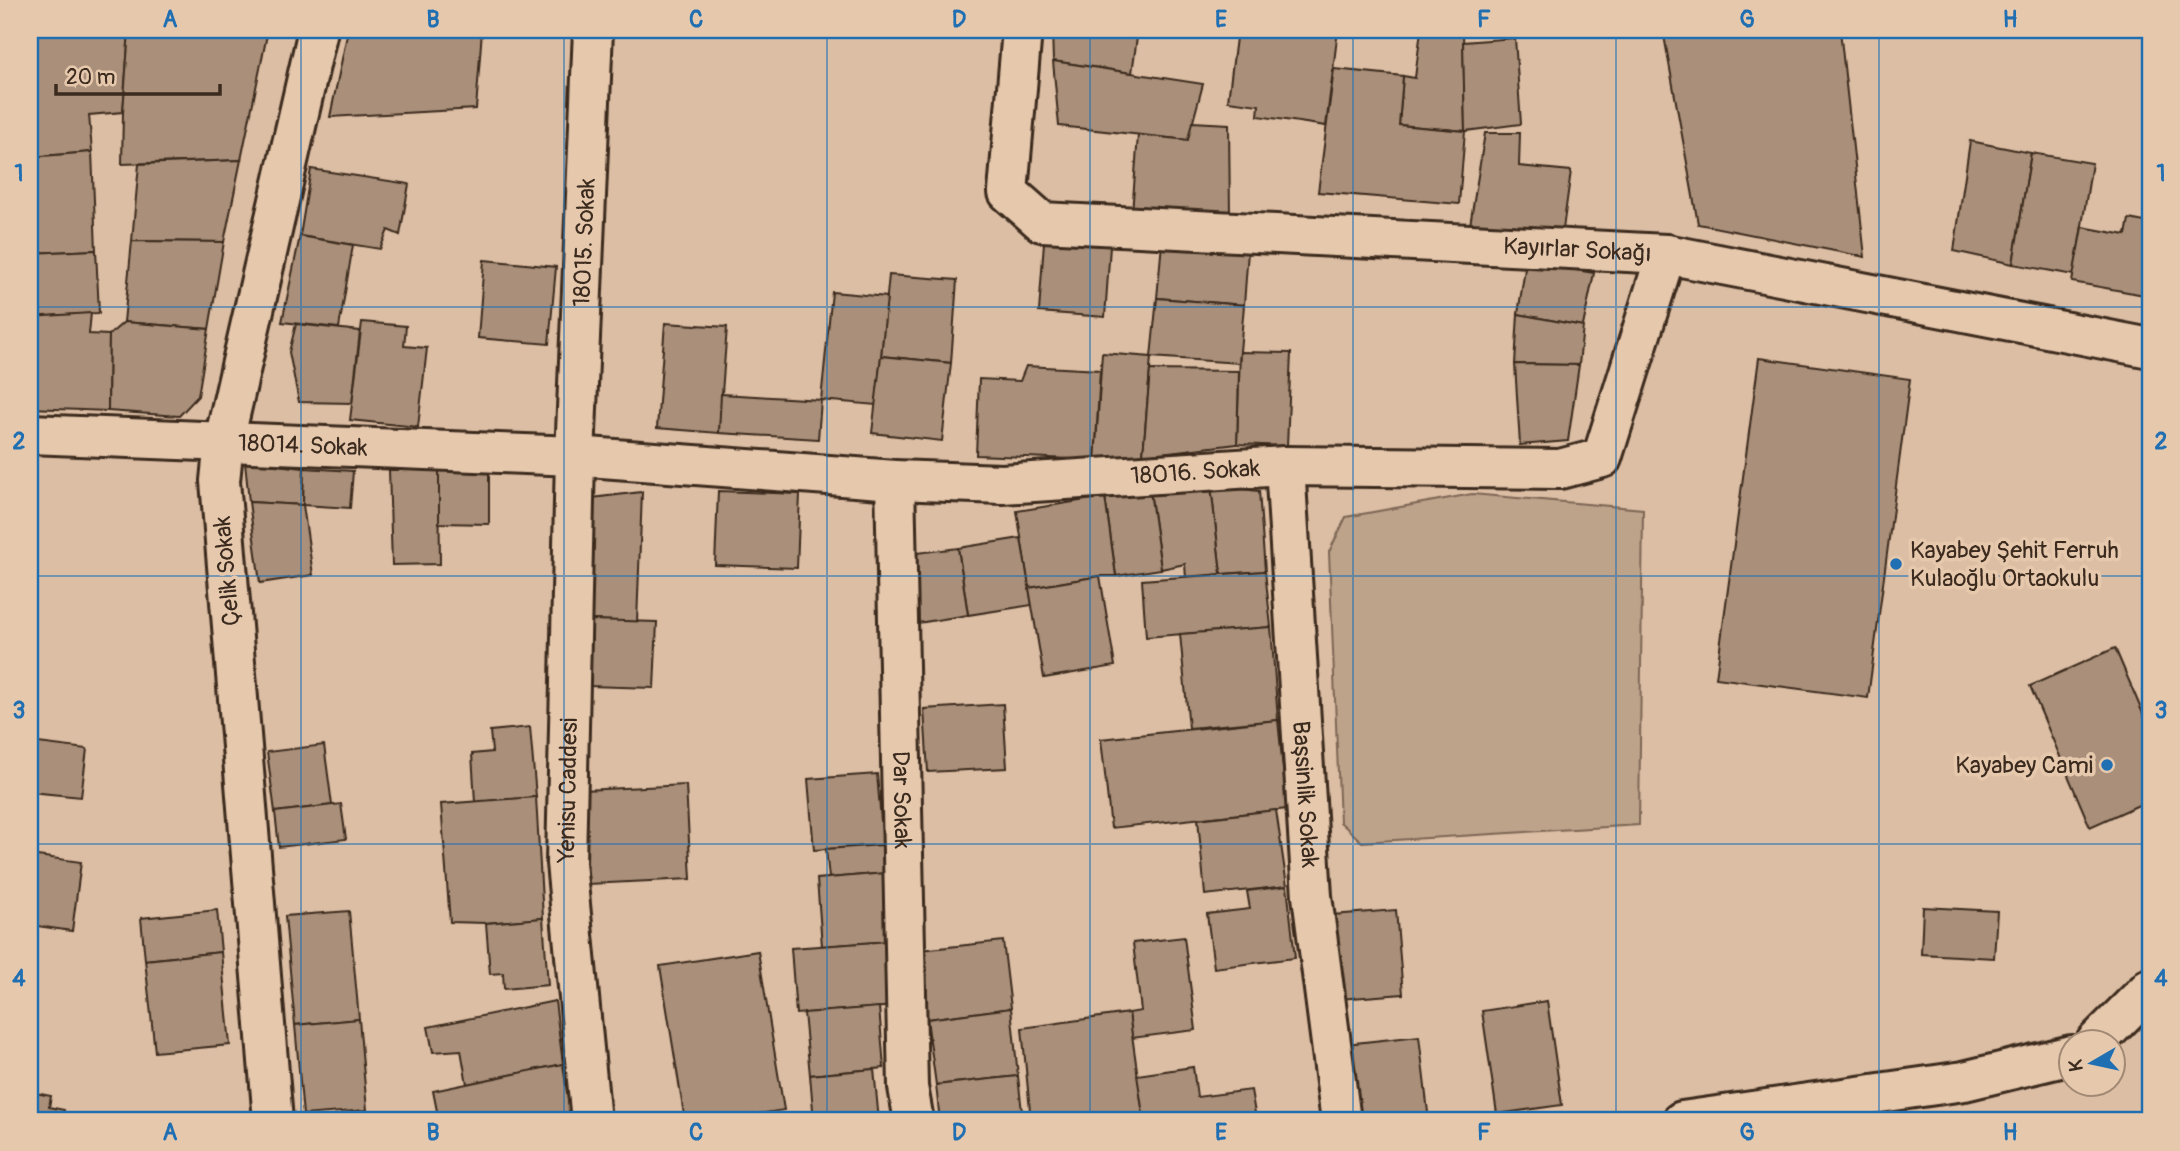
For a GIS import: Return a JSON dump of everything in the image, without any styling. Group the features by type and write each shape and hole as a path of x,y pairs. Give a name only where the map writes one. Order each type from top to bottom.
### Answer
{"street":[{"name":"Çelik Sokak","path":"274,1121 220,481 224,441 318,30"},
{"name":"18015. Sokak","path":"575,456 593,30"},
{"name":"Kayırlar Sokağı","path":"1022,30 1008,192 1042,222 1666,254 2150,348"},
{"name":"18016. Sokak","path":"575,456 895,480 1002,484 1285,466 1560,469 1602,458 1666,254"},
{"name":"18014. Sokak","path":"30,435 575,456"},
{"name":"Yenisu Caddesi","path":"575,456 566,863 591,1121"},
{"name":"Başsinlik Sokak","path":"1285,466 1312,896 1341,1121"},
{"name":"Dar Sokak","path":"895,480 908,1087 914,1121"},
{"path":"2110,1028 2150,988"},
{"path":"2128,1037 2150,1030"},
{"path":"1682,1121 1964,1081 2058,1058"}],"shaded area":[{"path":"1472,494 1643,509 1639,825 1362,842 1340,822 1329,552 1346,517"}],"building":[{"path":"30,30 129,30 123,112 89,115 92,152 30,157"},
{"path":"129,30 268,30 241,160 122,164"},
{"path":"348,30 482,30 476,109 330,117"},
{"path":"1052,30 1138,30 1132,73 1053,61"},
{"path":"1237,30 1338,30 1326,126 1258,116 1259,105 1228,101"},
{"path":"1421,30 1463,30 1465,131 1399,125 1403,76 1415,78"},
{"path":"1663,30 1840,30 1865,257 1698,224"},
{"path":"1515,38 1521,124 1465,131 1463,42"},
{"path":"1053,61 1203,84 1188,140 1059,126"},
{"path":"1334,69 1403,76 1399,125 1465,131 1459,204 1318,192"},
{"path":"1192,122 1229,124 1230,216 1132,213 1138,135 1188,140"},
{"path":"1485,133 1520,133 1519,166 1571,171 1563,229 1470,225"},
{"path":"1970,141 2031,153 2013,264 1954,251"},
{"path":"92,152 96,250 30,253 30,157"},
{"path":"2031,153 2092,163 2074,275 2013,264"},
{"path":"241,160 224,242 132,241 139,164"},
{"path":"311,169 409,184 400,235 388,230 380,249 300,236"},
{"path":"2129,219 2150,223 2150,296 2072,282 2082,227 2126,235"},
{"path":"300,236 353,245 339,328 282,322"},
{"path":"132,241 224,242 209,329 124,322"},
{"path":"1044,242 1110,246 1105,317 1039,312"},
{"path":"1162,243 1248,251 1244,305 1157,298"},
{"path":"96,250 99,313 30,317 30,253"},
{"path":"484,260 556,267 549,344 478,338"},
{"path":"1526,262 1594,273 1583,326 1518,314"},
{"path":"889,275 957,280 951,363 881,356"},
{"path":"832,292 887,297 876,405 821,400"},
{"path":"1157,298 1244,305 1239,363 1151,357"},
{"path":"91,313 89,334 109,335 108,411 30,408 30,317"},
{"path":"1518,314 1583,326 1579,365 1515,364"},
{"path":"124,322 209,329 198,396 179,416 108,411 109,335"},
{"path":"362,322 406,326 404,346 427,348 418,427 350,420"},
{"path":"665,323 727,327 719,433 657,428"},
{"path":"296,324 360,331 352,403 299,402 289,352"},
{"path":"1240,352 1291,353 1287,446 1237,444"},
{"path":"1102,353 1151,357 1143,455 1095,460"},
{"path":"881,356 951,363 942,441 872,433"},
{"path":"1759,358 1910,379 1868,698 1716,678"},
{"path":"1515,364 1579,365 1568,441 1520,445"},
{"path":"1026,366 1100,370 1095,460 976,455 979,379 1020,381"},
{"path":"1150,370 1239,371 1237,444 1143,455"},
{"path":"721,394 821,400 818,439 719,433"},
{"path":"245,462 304,468 303,505 249,502"},
{"path":"304,468 353,471 350,508 303,505"},
{"path":"389,470 439,470 440,564 392,565"},
{"path":"439,470 489,471 489,524 439,523"},
{"path":"1211,486 1259,491 1265,571 1221,574"},
{"path":"1211,486 1221,574 1186,578 1185,564 1161,569 1150,491"},
{"path":"718,491 800,494 797,568 715,565"},
{"path":"1150,491 1161,569 1116,576 1105,497"},
{"path":"642,492 637,622 591,620 592,498"},
{"path":"1105,497 1116,576 1100,576 1029,588 1017,511"},
{"path":"249,502 303,505 313,575 260,583"},
{"path":"1021,538 1032,605 968,615 958,548"},
{"path":"958,548 968,615 918,623 908,554"},
{"path":"1265,571 1271,627 1146,637 1142,580"},
{"path":"1100,576 1115,666 1044,678 1029,588"},
{"path":"591,620 657,622 654,688 588,686"},
{"path":"1271,627 1278,720 1189,728 1180,634"},
{"name":"Kayabey Cami","path":"2115,648 2150,730 2150,800 2090,827 2030,686"},
{"path":"1003,704 1007,768 928,772 924,709"},
{"path":"1278,720 1287,809 1111,828 1101,739"},
{"path":"530,727 536,797 475,802 472,754 492,752 490,731"},
{"path":"30,742 87,749 81,797 30,792"},
{"path":"324,745 332,805 275,812 267,752"},
{"path":"877,774 883,845 814,850 808,779"},
{"path":"686,785 691,879 588,884 583,790"},
{"path":"536,797 543,918 486,923 450,922 441,804"},
{"path":"341,804 346,839 279,847 275,812"},
{"path":"1276,810 1287,886 1205,895 1198,819"},
{"path":"883,845 886,873 829,878 826,849"},
{"path":"30,855 81,862 72,931 30,925"},
{"path":"886,873 890,941 822,946 817,879"},
{"path":"1287,886 1295,958 1214,968 1207,914 1250,909 1247,891"},
{"path":"1923,907 1997,911 1994,958 1921,954"},
{"path":"217,910 221,952 145,960 141,918"},
{"path":"1396,910 1403,994 1339,999 1332,915"},
{"path":"349,911 359,1019 295,1025 285,916"},
{"path":"543,918 548,985 504,989 503,973 490,974 486,923"},
{"path":"1184,937 1196,1030 1132,1038 1129,1013 1141,1011 1133,943"},
{"path":"890,941 895,1006 796,1014 791,948"},
{"path":"1003,941 1011,1008 927,1019 921,950"},
{"path":"758,951 784,1110 713,1121 685,1121 660,966"},
{"path":"221,952 230,1045 155,1052 145,960"},
{"path":"555,1001 563,1064 467,1084 461,1050 433,1052 428,1027"},
{"path":"1547,1001 1562,1105 1497,1114 1482,1011"},
{"path":"879,1007 884,1068 810,1075 804,1013"},
{"path":"1011,1008 1018,1076 936,1085 927,1019"},
{"path":"1129,1013 1144,1121 1031,1121 1022,1028"},
{"path":"359,1019 367,1110 303,1115 295,1025"},
{"path":"1419,1036 1429,1121 1355,1121 1346,1044"},
{"path":"563,1064 571,1121 439,1121 433,1091"},
{"path":"1193,1067 1197,1097 1251,1090 1256,1119 1271,1116 1272,1121 1144,1121 1137,1075"},
{"path":"874,1069 879,1121 814,1121 810,1075"},
{"path":"1018,1076 1023,1121 940,1121 936,1085"},
{"path":"30,1092 51,1096 49,1107 64,1110 62,1121 30,1121"}],"place":[{"name":"Kayabey Şehit Ferruh Kulaoğlu Ortaokulu","path":"1896,564"},
{"name":"Kayabey Cami","path":"2107,765"}]}
